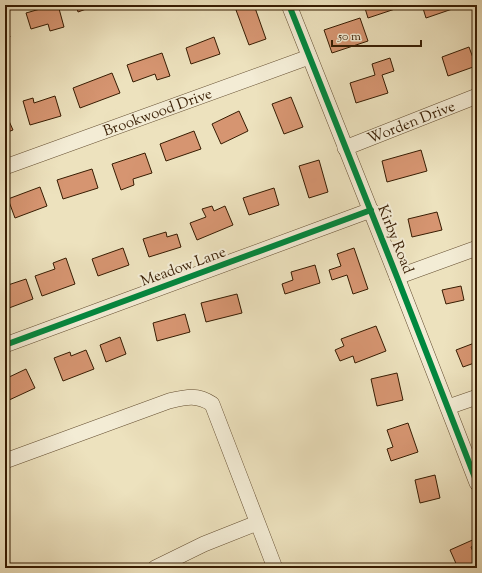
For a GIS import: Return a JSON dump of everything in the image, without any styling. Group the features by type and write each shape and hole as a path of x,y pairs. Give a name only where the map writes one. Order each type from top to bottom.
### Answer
{"street":[{"name":"Kirby Road","path":"289,5 477,482"},
{"name":"Brookwood Drive","path":"5,167 309,57"},
{"name":"Worden Drive","path":"345,148 477,96"},
{"name":"Meadow Lane","path":"5,345 371,210"},
{"path":"397,277 477,248"},
{"path":"5,461 169,401 192,397 204,399 212,404 275,568"},
{"path":"448,408 477,397"},
{"path":"155,568 204,544 257,523"}],"building":[{"path":"58,5 64,27 50,31 48,24 31,29 26,13"},
{"path":"76,5 97,5 78,12"},
{"path":"254,5 266,39 249,45 236,10"},
{"path":"364,5 404,5 404,6 368,18"},
{"path":"422,5 461,5 461,6 426,18"},
{"path":"360,18 368,41 332,53 324,30"},
{"path":"5,22 10,37 5,39"},
{"path":"214,37 220,54 191,64 186,48"},
{"path":"469,47 476,66 448,76 442,57"},
{"path":"162,53 170,76 157,80 155,74 133,82 127,65"},
{"path":"390,58 394,71 382,75 388,93 356,103 350,83 375,75 372,64"},
{"path":"112,73 120,93 80,108 73,88"},
{"path":"55,96 61,116 30,125 23,101 33,98 34,103"},
{"path":"291,97 303,127 284,134 272,104"},
{"path":"239,111 248,131 221,144 212,124"},
{"path":"5,112 13,130 5,133"},
{"path":"194,131 201,149 166,161 160,144"},
{"path":"421,150 427,171 387,182 382,161"},
{"path":"145,153 152,173 133,179 134,185 121,190 112,164"},
{"path":"319,160 328,192 309,198 299,166"},
{"path":"92,169 98,188 63,199 57,180"},
{"path":"40,187 47,206 15,218 8,199"},
{"path":"274,188 279,205 249,215 243,198"},
{"path":"212,206 214,211 225,206 233,225 197,240 190,223 206,217 202,209"},
{"path":"437,212 442,230 412,237 408,219"},
{"path":"166,232 167,237 177,234 181,247 149,257 143,239"},
{"path":"123,248 129,265 98,276 92,259"},
{"path":"354,248 368,289 353,294 347,275 332,280 329,270 341,266 337,254"},
{"path":"66,258 75,284 42,296 35,276 55,269 53,263"},
{"path":"315,265 320,283 285,294 282,284 293,280 291,272"},
{"path":"26,279 33,299 9,308 9,304 5,305 5,286"},
{"path":"461,286 464,300 446,304 442,290"},
{"path":"237,294 242,313 206,322 201,303"},
{"path":"185,314 190,332 157,341 153,323"},
{"path":"376,326 386,351 355,363 353,356 340,361 335,350 344,346 341,339"},
{"path":"120,337 126,354 106,362 100,345"},
{"path":"477,342 477,362 463,367 456,350"},
{"path":"86,350 94,369 63,381 54,358 70,352 71,356"},
{"path":"26,369 35,388 7,401 5,397 5,379"},
{"path":"397,373 403,400 377,406 371,379"},
{"path":"408,423 418,452 391,461 387,449 393,447 387,430"},
{"path":"435,475 440,498 420,503 415,480"},
{"path":"477,538 477,544 471,547 477,561 462,568 458,568 450,550"}],"cycle path":[{"path":"289,5 477,483"},
{"path":"5,345 371,210"}]}
